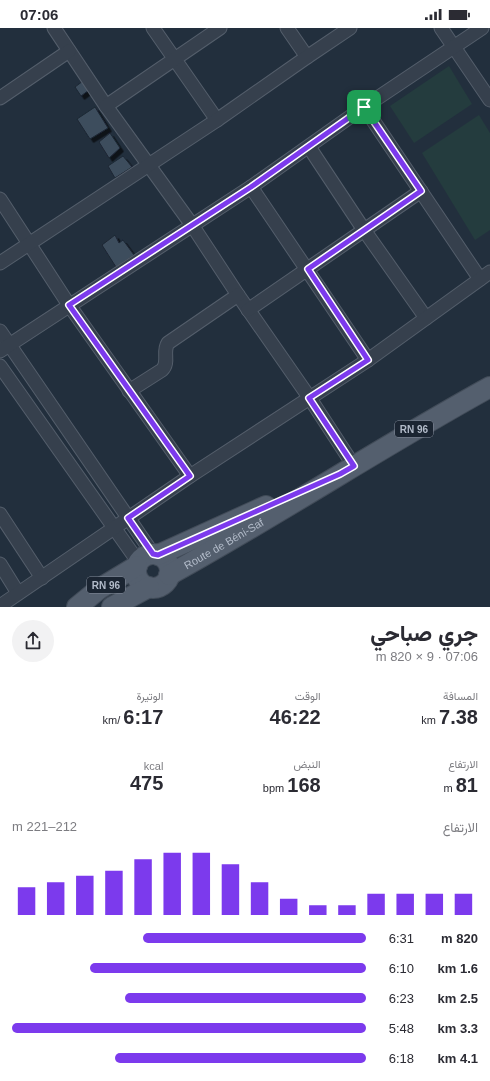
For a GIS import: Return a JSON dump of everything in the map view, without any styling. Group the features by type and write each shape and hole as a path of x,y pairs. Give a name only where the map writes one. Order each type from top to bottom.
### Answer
{"main road":[{"name":"Route de Béni-Saf","path":"170,575 217,549 429,420 490,387"},
{"name":"Route de Béni-Saf","path":"77,607 99,589 147,560 347,470"},
{"path":"147,560 167,560 170,575 167,580 159,586 149,587 140,581 137,571 147,560"},
{"name":"RN 96","path":"112,607 149,587"}],"street":[{"path":"153,28 218,120"},
{"path":"106,106 220,28"},
{"path":"287,28 306,57"},
{"path":"0,264 148,164 218,120 306,57 350,28"},
{"path":"441,28 490,100"},
{"path":"5,348 251,187 364,107 482,28"},
{"path":"56,29 106,106 192,225 248,310 309,398 347,470"},
{"path":"0,98 69,51"},
{"path":"0,606 190,476 368,360 485,276 421,191 364,107"},
{"path":"309,147 364,230 426,318"},
{"path":"251,187 308,269 368,360"},
{"path":"248,310 421,191"},
{"path":"0,199 69,305 190,476"},
{"path":"129,391 165,367 165,348 168,343 238,295"},
{"path":"0,331 5,348 128,518 147,560"},
{"path":"0,366 113,528 147,560"},
{"path":"0,514 42,578"},
{"path":"0,564 18,593"}],"green space":[{"path":"449,66 472,104 414,143 390,106"},
{"path":"479,115 490,133 490,230 475,240 422,153"}],"building":[{"path":"83,81 89,90 81,96 75,87"},
{"path":"95,107 108,128 90,139 77,119"},
{"path":"110,133 120,148 109,158 99,142"},
{"path":"123,156 132,167 115,178 108,166"},
{"path":"115,235 119,243 123,240 134,255 116,267 102,245"}],"route":[{"path":"364,107 421,191 308,269 368,360 309,398 354,466 340,474 158,555 153,554 128,518 190,476 69,305 251,187 364,107"}]}
